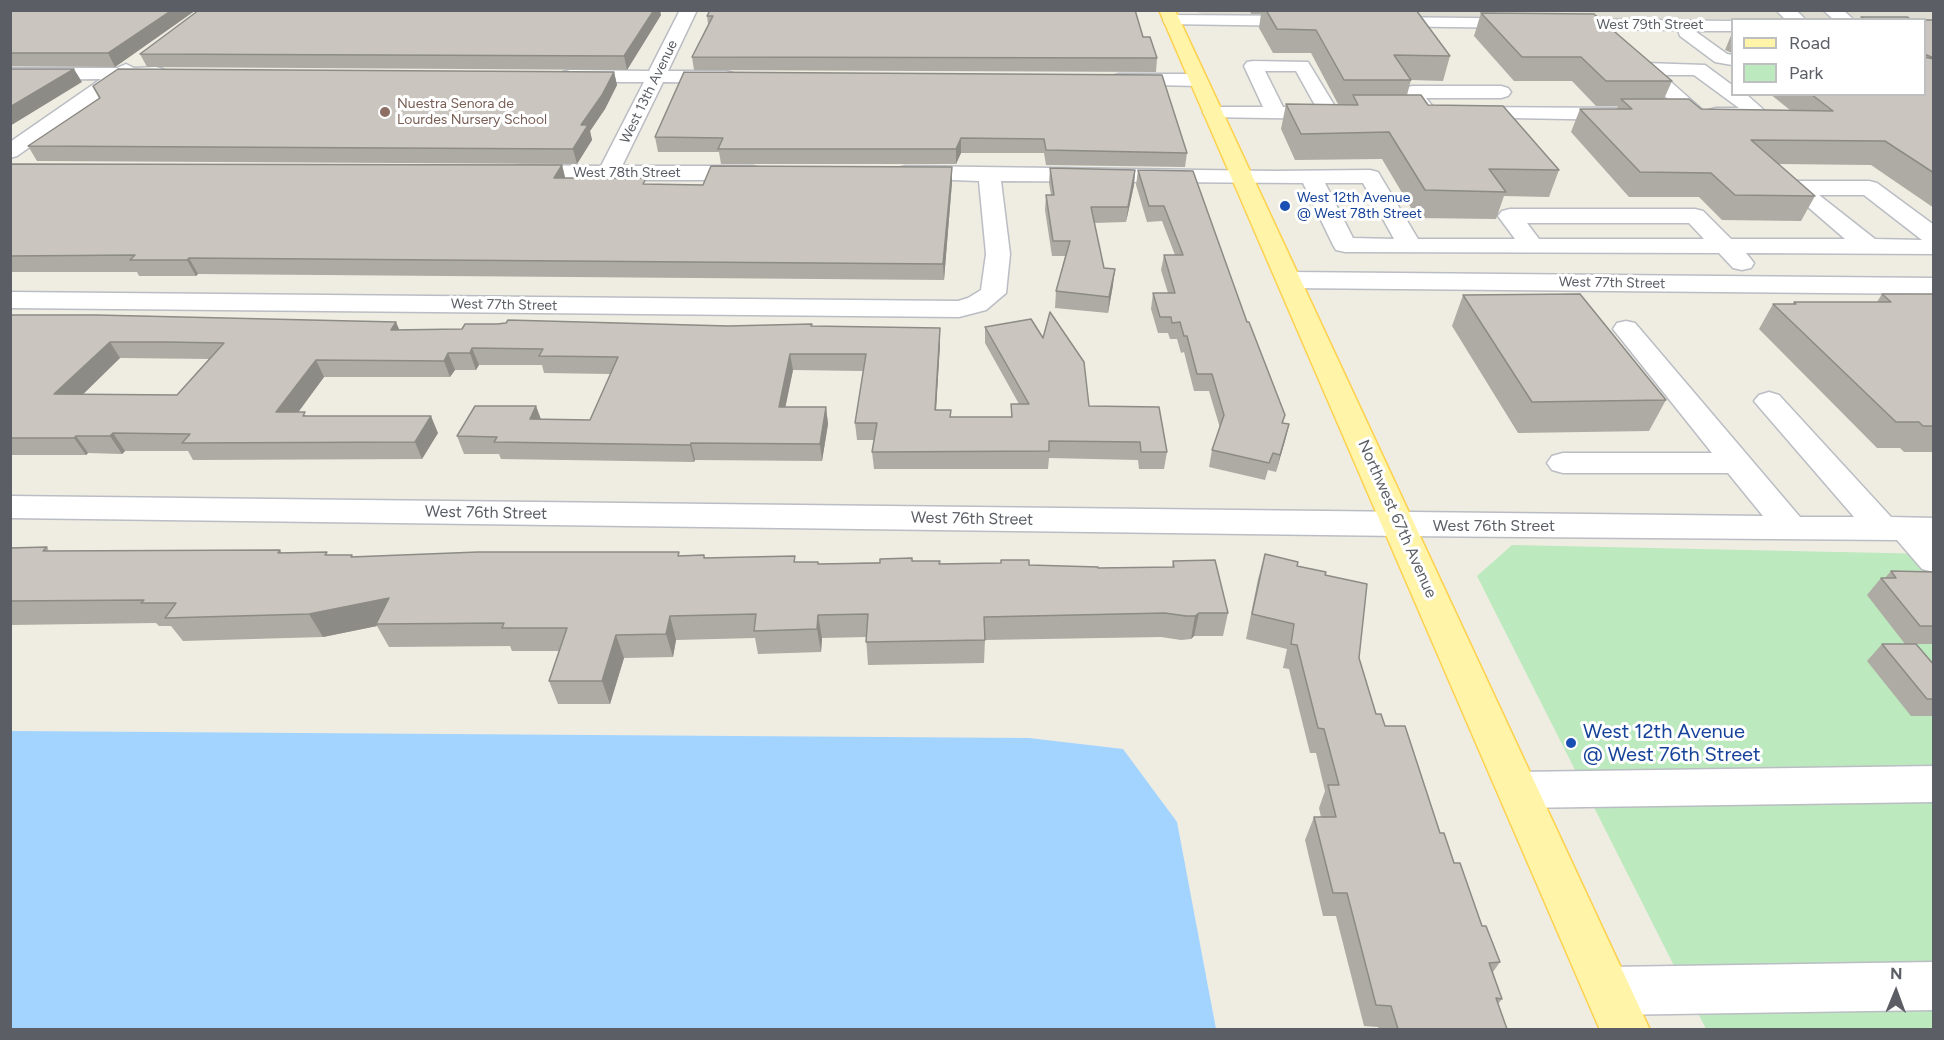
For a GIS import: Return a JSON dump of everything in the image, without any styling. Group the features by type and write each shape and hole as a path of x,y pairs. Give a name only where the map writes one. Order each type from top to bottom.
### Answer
{"main road":[{"name":"Northwest 67th Avenue","path":"1169,15 1616,1010"}],"street":[{"name":"West 13th Avenue","path":"608,173 689,10"},
{"path":"1529,10 1545,24"},
{"path":"1568,10 1585,25"},
{"path":"1169,15 1323,22"},
{"name":"West 79th Street","path":"1358,22 1731,26"},
{"path":"1652,25 1696,56 1698,69"},
{"path":"1678,25 1720,58 1731,60"},
{"path":"14,163 121,73 148,54"},
{"path":"1276,113 1253,66 1302,66 1329,113"},
{"path":"1698,114 1645,69 1698,69 1731,93"},
{"path":"10,74 169,74"},
{"path":"549,75 739,77"},
{"path":"1104,80 1198,80"},
{"path":"1428,113 1412,92 1519,92"},
{"path":"1566,92 1588,114"},
{"path":"1665,114 1751,114 1756,112 1736,96"},
{"path":"1213,112 1352,113"},
{"path":"1406,113 1642,114"},
{"name":"West 78th Street","path":"501,172 775,173"},
{"path":"882,173 1371,177 1410,246"},
{"name":"West 77th Street","path":"10,300 959,309 977,304 993,293 998,254 989,173"},
{"path":"1311,176 1345,246 1934,247"},
{"path":"1869,247 1797,188 1869,188 1934,237"},
{"path":"1532,246 1510,216 1695,216 1725,246 1760,292"},
{"name":"West 77th Street","path":"1290,280 1760,292 1934,286"},
{"path":"1626,328 1791,528"},
{"path":"1769,401 1908,529 1934,560"},
{"path":"1563,463 1738,464"},
{"name":"West 76th Street","path":"10,507 1400,525 1908,529"},
{"path":"1518,790 1934,784"},
{"path":"1616,1010 1771,988 1934,986"}],"shaded area":[{"path":"1933,10 1934,20 1926,20 1926,18 1210,17 1194,11"}],"green space":[{"path":"1512,545 1933,554 1933,1029 1706,1029 1477,576"}],"water":[{"path":"11,731 1029,738 1123,749 1177,822 1216,1029 11,1029"}],"building":[{"path":"11,10 172,10 108,53 10,53"},
{"path":"199,10 654,10 624,56 140,54"},
{"path":"710,10 1135,10 1143,37 1150,37 1157,58 692,57 713,16 707,16"},
{"path":"1266,10 1416,10 1450,56 1394,55 1411,80 1344,80 1316,30 1277,29"},
{"path":"1481,13 1594,14 1672,81 1606,81 1581,57 1522,57"},
{"path":"1861,17 1909,18 1863,18"},
{"path":"1926,20 1934,20 1934,58 1926,55"},
{"path":"1926,57 1934,59 1934,173 1885,141 1751,140 1815,196 1735,195 1711,173 1640,172 1580,109 1632,109 1621,99 1689,99 1701,109 1833,111 1814,96 1926,96"},
{"path":"10,69 74,69 10,107"},
{"path":"118,69 614,72 602,95 581,125 588,125 573,149 28,146 100,98 93,86"},
{"path":"684,72 1162,75 1187,153 1046,150 1044,139 961,138 956,149 718,149 723,138 655,137"},
{"path":"1353,95 1421,95 1428,105 1503,106 1559,170 1489,169 1506,192 1425,190 1389,132 1301,134 1286,104 1358,105"},
{"path":"10,164 562,165 554,178 646,178 643,184 703,185 711,166 952,167 943,264 189,258 187,260 130,260 135,255 10,256"},
{"path":"1050,168 1135,170 1128,207 1091,207 1104,268 1115,269 1109,297 1056,291 1070,241 1053,241 1046,195 1054,195"},
{"path":"1138,170 1193,171 1247,322 1249,322 1285,415 1282,423 1289,424 1280,455 1273,453 1269,463 1212,450 1224,415 1212,374 1197,374 1187,336 1184,336 1180,322 1172,323 1171,317 1160,317 1153,293 1175,293 1164,255 1183,255 1164,206 1149,206"},
{"path":"1580,294 1666,400 1532,402 1463,295"},
{"path":"1882,294 1934,294 1934,426 1923,426 1919,422 1896,422 1773,304 1891,302"},
{"path":"1050,312 1084,362 1089,406 1159,407 1167,452 1141,452 1140,442 1049,441 1049,451 872,452 877,423 855,423 866,354 790,354 779,407 826,407 820,444 494,442 497,437 457,436 475,406 536,406 530,419 590,420 618,357 539,356 543,349 472,348 470,353 448,353 444,361 316,360 276,412 305,412 303,416 431,416 415,442 182,443 190,434 113,433 110,436 76,436 74,438 10,438 10,315 396,322 391,330 462,329 465,324 497,324 506,323 508,320 728,326 812,324 811,326 940,328 935,410 951,410 950,417 1012,417 1011,404 1029,404 985,327 1031,319 1043,338","holes":["110,342 224,343 177,395 54,394"]},
{"path":"47,547 43,551 280,550 278,553 327,552 325,555 352,555 351,557 478,552 679,552 678,556 704,555 704,558 795,556 794,562 818,562 818,564 880,563 880,559 912,558 912,561 940,561 939,564 1029,560 1029,565 1098,568 1174,567 1173,561 1215,560 1228,613 1199,613 1195,616 1165,613 984,617 985,640 866,642 868,614 818,615 817,629 754,631 756,614 670,616 666,634 616,635 602,681 549,681 567,628 502,628 504,623 376,624 389,598 309,614 165,618 176,603 141,603 144,600 10,601 10,548"},
{"path":"1265,554 1298,562 1297,566 1326,572 1325,575 1367,584 1359,658 1376,714 1381,714 1385,726 1405,726 1440,833 1444,833 1454,863 1460,863 1482,926 1486,926 1500,962 1489,963 1502,999 1496,998 1507,1029 1398,1029 1391,1006 1376,1005 1347,893 1333,893 1314,817 1336,817 1328,785 1339,785 1324,729 1318,728 1297,645 1291,644 1294,624 1252,614"},
{"path":"1891,571 1934,572 1934,626 1920,626 1881,578 1896,578"},
{"path":"1882,644 1916,644 1934,665 1934,699 1927,699"}],"place":[{"name":"Nuestra Senora de Lourdes Nursery School","path":"385,112"},
{"name":"West 12th Avenue @ West 78th Street","path":"1285,206"},
{"name":"West 12th Avenue @ West 76th Street","path":"1571,743"}]}
